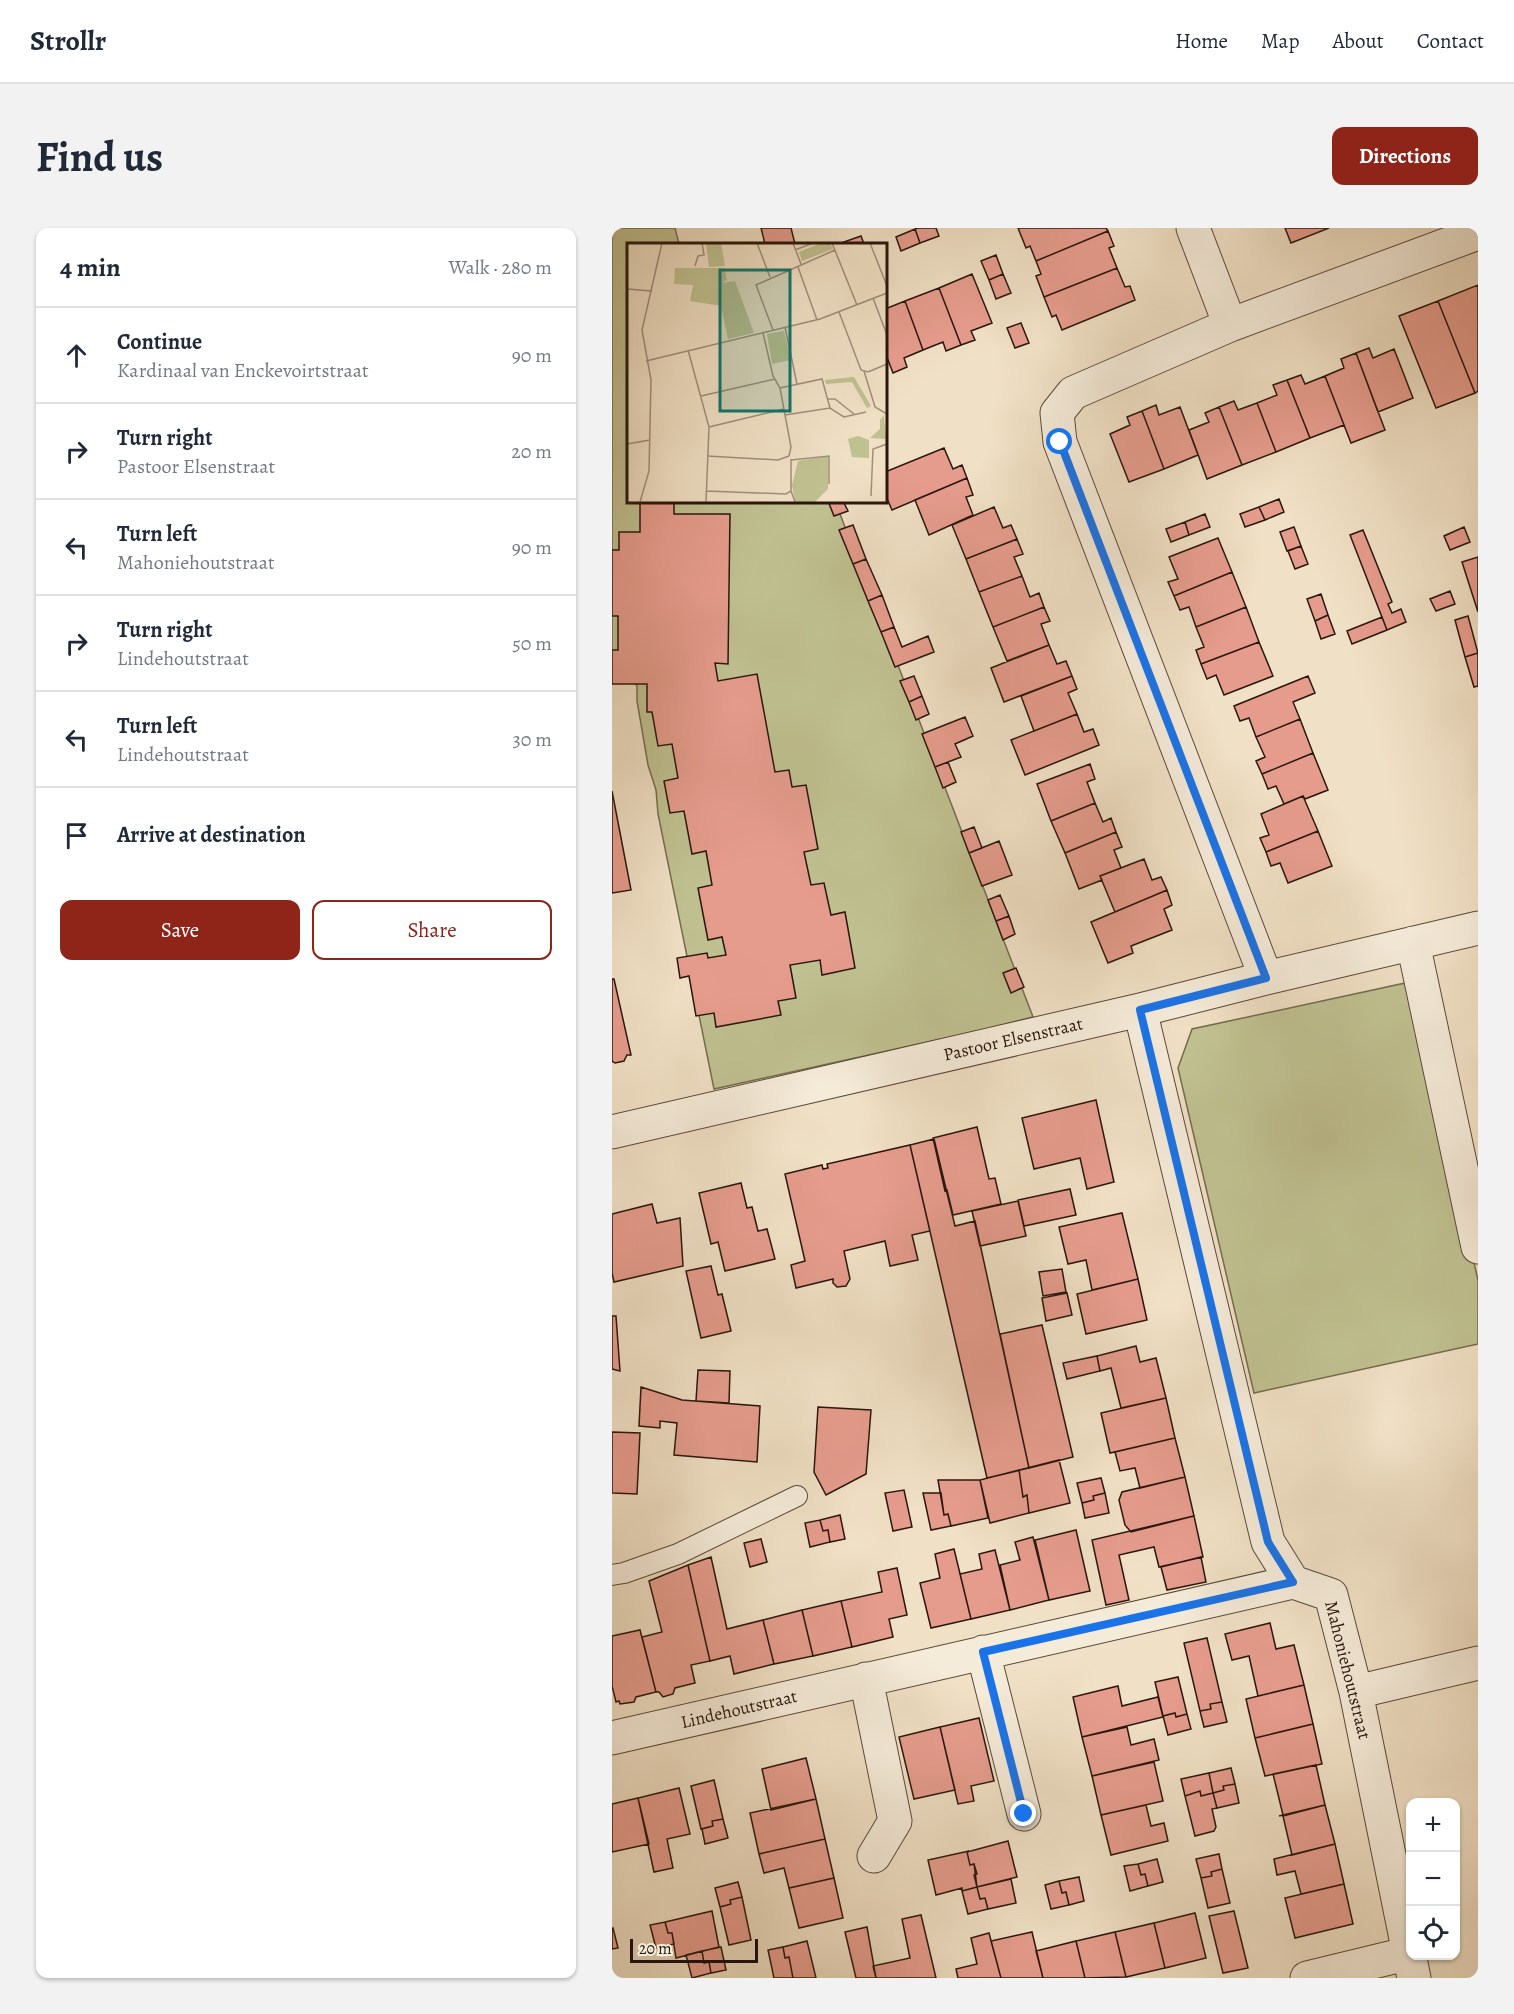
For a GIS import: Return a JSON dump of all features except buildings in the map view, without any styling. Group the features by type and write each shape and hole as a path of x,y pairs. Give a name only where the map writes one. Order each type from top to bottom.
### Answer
{"street":[{"path":"1193,228 1230,325"},
{"path":"1266,978 1060,442 1057,413 1073,393 1230,325 1478,232"},
{"name":"Pastoor Elsenstraat","path":"612,1132 1140,1010 1478,928"},
{"path":"1413,943 1478,1247"},
{"path":"1140,1010 1268,1542 1293,1582"},
{"name":"Lindehoutstraat","path":"612,1738 1293,1582"},
{"name":"Mahoniehoutstraat","path":"1293,1582 1331,1594 1356,1692 1406,1934"},
{"path":"983,1652 1024,1814"},
{"path":"1356,1692 1478,1663"},
{"path":"866,1679 895,1821 874,1856"},
{"path":"1307,1978 1406,1954"},
{"name":"Mahoniehoutstraat","path":"1411,1960 1414,1978"}],"lane":[{"path":"612,1575 678,1554 797,1496"}],"green space":[{"path":"612,228 675,228 679,243 627,243 627,502 835,502 1033,1017 714,1089 658,814 656,790 648,765 637,701 637,686 631,679 612,679"},
{"path":"1410,982 1478,1280 1478,1344 1254,1393 1178,1068 1192,1029"}],"route":[{"path":"1024,1814 983,1652 1293,1582 1268,1542 1140,1010 1266,978 1060,442"}]}
